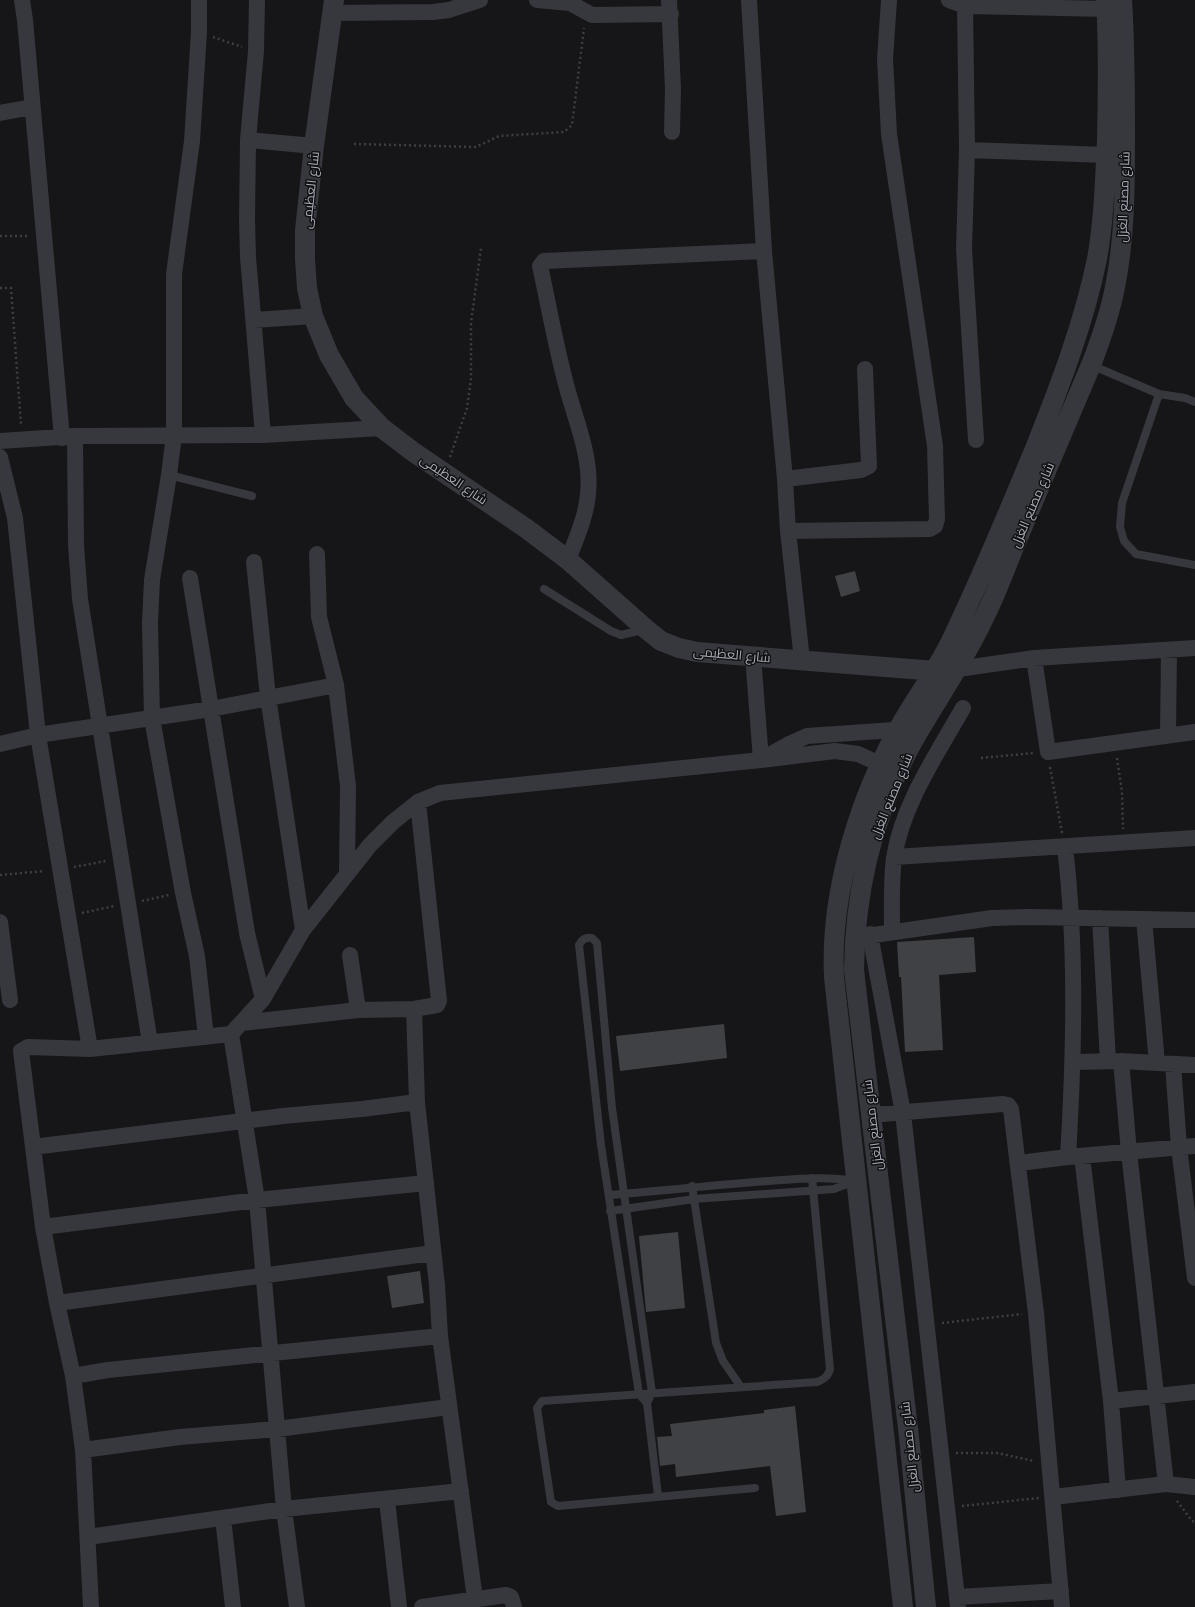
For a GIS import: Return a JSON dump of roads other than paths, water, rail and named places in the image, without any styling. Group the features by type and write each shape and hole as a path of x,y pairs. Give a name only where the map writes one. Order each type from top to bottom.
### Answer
{"street":[{"path":"22,0 43,236 69,437 80,599 150,1043"},
{"path":"199,0 200,32 192,141 174,274 174,435 152,580 150,623 152,718 183,893 197,956 206,1037"},
{"path":"258,0 256,51 248,140 247,220 263,435"},
{"path":"333,6 433,6 449,10 480,0"},
{"path":"537,0 570,3 585,12 596,16 670,7 673,89 672,132"},
{"path":"748,0 764,251 785,479 788,531 802,660"},
{"path":"788,531 930,529 935,526 937,519 935,446 889,134 885,59 889,0"},
{"path":"949,0 965,6 1112,3"},
{"name":"شارع مصنع الغزل","path":"903,1607 855,1181 834,977 832,948 835,915 842,883 863,807 880,763 898,729 936,670 993,549 1026,471 1070,356 1088,297 1097,257 1104,195 1112,3"},
{"name":"شارع مصنع الغزل","path":"926,1607 909,1437 854,970 862,936 859,897 867,857 898,772 920,729 958,668 984,618 1091,365 1105,327 1113,296 1122,241 1125,171 1112,3"},
{"name":"شارع العظيمى","path":"333,6 314,146 305,230 305,259 307,288 313,316 329,355 354,398 382,428 444,473 527,529 568,560 661,641 679,648 697,652 936,670"},
{"path":"965,6 967,150 964,249 976,440"},
{"path":"0,113 32,107"},
{"path":"248,140 314,146"},
{"path":"967,150 1106,155"},
{"path":"568,560 585,515 588,493 588,472 585,453 566,386 540,266 541,263 544,261 764,251"},
{"path":"254,320 313,316"},
{"path":"1070,356 1091,365"},
{"path":"785,479 861,470 869,466 865,369"},
{"path":"0,441 69,437 263,435 382,428"},
{"path":"0,458 16,518 38,735 59,870 90,1049"},
{"path":"317,554 319,617 336,685 348,786 347,874"},
{"path":"254,562 268,696 303,930"},
{"path":"190,578 247,933 263,999"},
{"path":"958,668 1034,658 1195,648"},
{"path":"1168,735 1169,650"},
{"path":"753,656 761,760"},
{"path":"1034,658 1048,752 1116,744 1195,732"},
{"path":"0,744 38,735 211,709 268,696 336,685"},
{"path":"892,931 894,857 901,829 920,785 963,708"},
{"path":"761,760 788,744 807,736 898,729 920,729"},
{"path":"297,1607 284,1509 257,1200 246,1121 237,1028 263,999 303,930 379,836 393,822 418,802 440,792 761,760 835,751 858,754 898,772"},
{"path":"91,1607 84,1450 73,1376 56,1303 43,1227 21,1051 28,1047 90,1049 150,1043 206,1037 237,1028 358,1010 414,1009 433,1007 439,1001 418,802"},
{"path":"894,857 1195,838"},
{"path":"1065,847 1072,917 1075,1156 1110,1401 1118,1490"},
{"path":"1061,1591 1007,1601 957,1602 928,1326 903,1113 862,936 892,931 931,928 992,918 1072,917 1195,920"},
{"path":"1100,918 1114,1061 1129,1152 1166,1484"},
{"path":"1144,919 1165,1064 1179,1147 1195,1278"},
{"path":"0,922 10,1000"},
{"path":"350,955 358,1010"},
{"path":"414,1009 418,1102 434,1253 440,1336 475,1599"},
{"path":"1073,1062 1114,1061 1195,1065"},
{"path":"33,1146 418,1102"},
{"path":"870,1115 1003,1104 1008,1105 1011,1109 1019,1163 1036,1313 1062,1607"},
{"path":"1019,1163 1075,1156 1195,1146"},
{"path":"855,1181 878,1178"},
{"path":"43,1227 257,1200 426,1183"},
{"path":"56,1303 434,1253"},
{"path":"73,1376 108,1370 440,1336"},
{"path":"1110,1401 1195,1392"},
{"path":"84,1450 180,1437 277,1429 449,1407"},
{"path":"884,1439 909,1437"},
{"path":"1053,1497 1166,1484 1195,1487"},
{"path":"88,1538 284,1509 387,1500 460,1491"},
{"path":"387,1500 399,1607"},
{"path":"223,1518 233,1607"},
{"path":"422,1607 506,1595 511,1597 514,1607"}],"lane":[{"path":"1091,365 1159,394 1184,398 1195,402"},
{"path":"1159,394 1122,503 1120,527 1124,541 1136,554 1195,565"},
{"path":"169,475 252,496"},
{"path":"544,588 611,631 621,635 646,629"},
{"path":"647,1403 639,1394 610,1210 590,1055 579,945 582,940 587,937 592,938 597,943 608,1064 626,1209 652,1393 647,1403 658,1496"},
{"path":"609,1195 692,1186 812,1178 834,1178 855,1181"},
{"path":"755,1488 558,1506 552,1502 536,1408 542,1401 817,1382 828,1375 830,1369 812,1178"},
{"path":"610,1210 694,1199 834,1189 855,1181"},
{"path":"692,1186 716,1343 724,1361 741,1387"}]}
